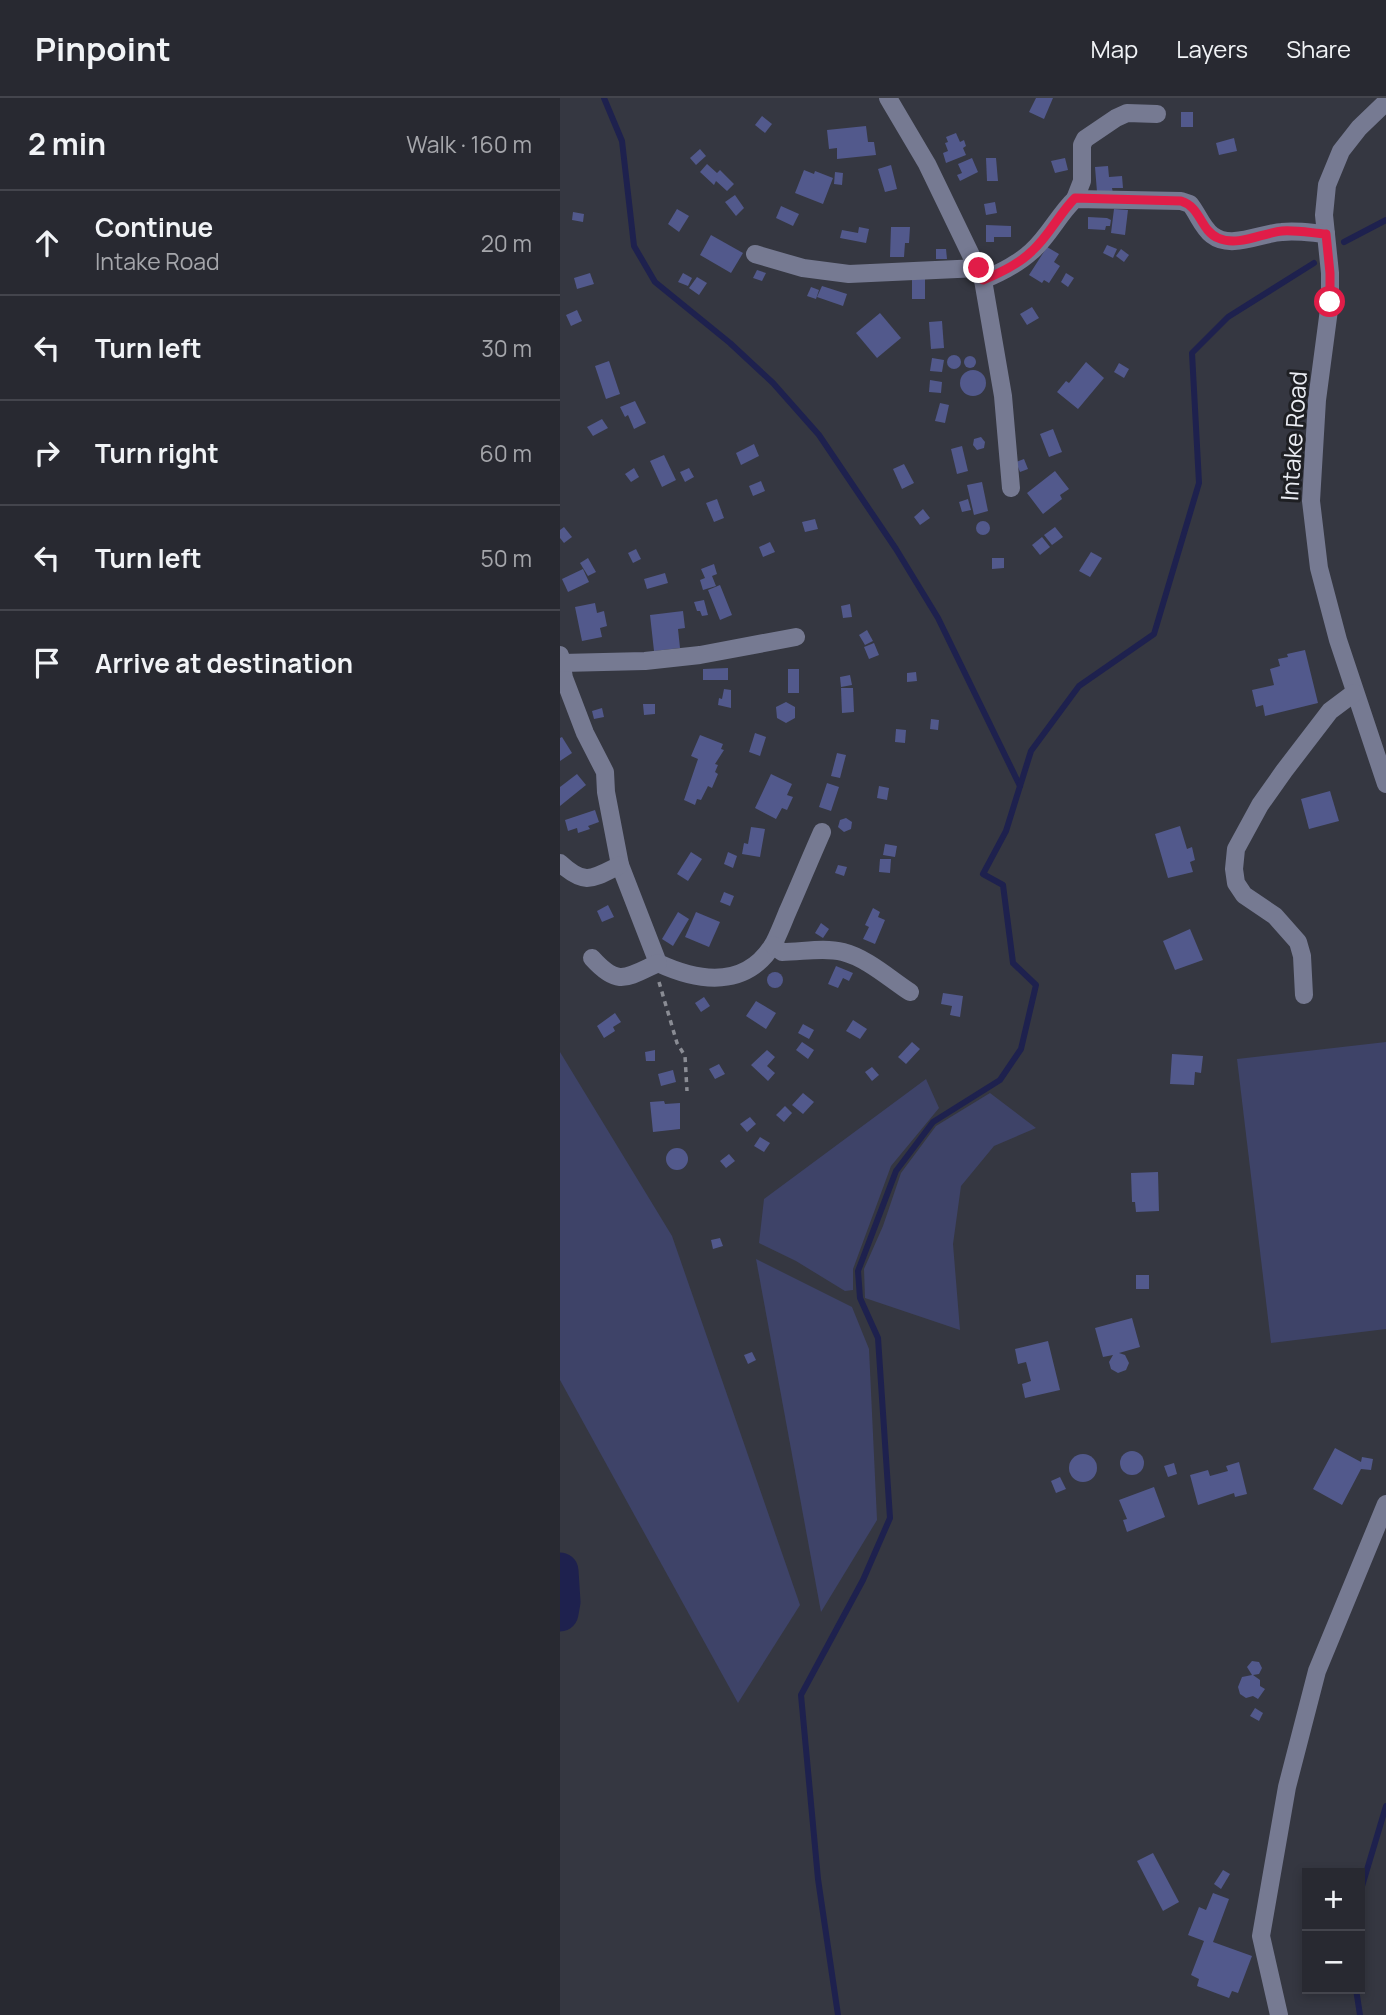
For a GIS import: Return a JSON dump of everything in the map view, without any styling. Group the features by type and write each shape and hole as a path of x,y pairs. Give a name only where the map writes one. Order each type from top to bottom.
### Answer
{"street":[{"path":"888,98 927,164 981,274 1003,396 1011,488"},
{"name":"Intake Road","path":"1386,102 1359,128 1341,151 1327,185 1324,215 1330,302 1317,400 1311,501 1319,568 1354,693 1384,761 1386,784"},
{"path":"755,254 803,268 849,274 981,274 1004,271 1033,251 1075,198 1082,181 1082,145 1085,139 1127,113 1157,114"},
{"path":"1075,198 1181,201 1190,204 1205,228 1214,237 1224,241 1240,241 1284,231 1326,234"},
{"path":"796,637 686,657 645,661 561,659 564,678 585,733 605,772 606,792 620,866 658,963 688,975 720,978 741,974 758,962 773,945 822,832"},
{"path":"1304,995 1302,956 1298,942 1275,916 1244,895 1236,883 1236,849 1260,805 1284,771 1331,711 1354,693"},
{"path":"560,863 575,877 584,879 620,866"},
{"path":"773,945 782,952 843,952 910,992"},
{"path":"592,958 606,974 617,977 631,976 658,963"},
{"path":"1279,2015 1261,1936 1287,1787 1317,1671 1386,1504"}],"path":[{"path":"658,963 660,987 677,1043 685,1056 687,1091"}],"shaded area":[{"path":"1386,1042 1386,1329 1271,1343 1237,1059"},
{"path":"560,1052 672,1236 800,1605 738,1703 560,1380"},
{"path":"926,1079 939,1108 891,1166 853,1269 853,1290 845,1291 796,1261 759,1243 764,1199"},
{"path":"990,1093 1036,1128 994,1146 961,1186 953,1244 960,1330 865,1298 864,1269 883,1226 901,1173 936,1126"},
{"path":"756,1259 852,1307 869,1349 877,1520 821,1612"}],"building":[{"path":"1036,98 1053,98 1044,119 1029,112"},
{"path":"1181,112 1193,112 1193,127 1181,127"},
{"path":"762,116 772,124 765,133 755,125"},
{"path":"866,126 868,142 874,142 876,155 837,159 837,148 829,149 827,130"},
{"path":"956,133 960,142 964,140 966,155 946,163 943,153 948,151 946,137"},
{"path":"1234,138 1237,151 1219,155 1216,143"},
{"path":"700,149 706,156 696,165 690,158"},
{"path":"972,158 978,172 960,181 957,175 962,173 958,164"},
{"path":"986,158 996,158 998,181 987,181"},
{"path":"1065,158 1068,170 1055,173 1051,161"},
{"path":"707,164 717,173 720,170 734,184 727,191 716,181 714,185 700,172"},
{"path":"891,165 897,189 885,192 878,169"},
{"path":"1108,166 1109,177 1122,176 1123,188 1112,188 1113,193 1097,192 1095,167"},
{"path":"804,170 833,178 823,204 795,193"},
{"path":"835,172 843,173 842,185 834,184"},
{"path":"735,195 744,208 736,216 725,202"},
{"path":"995,202 997,213 986,215 984,204"},
{"path":"781,206 799,214 793,226 776,218"},
{"path":"677,209 689,216 679,232 668,224"},
{"path":"1114,209 1128,210 1125,235 1111,233"},
{"path":"573,212 584,214 583,222 572,220"},
{"path":"1088,217 1107,218 1111,220 1110,226 1106,226 1105,230 1088,229"},
{"path":"986,225 1011,226 1011,237 994,237 994,242 986,242"},
{"path":"859,227 869,229 866,243 840,238 842,230 858,233"},
{"path":"891,227 910,227 909,243 905,243 904,257 890,257"},
{"path":"711,235 743,253 731,273 700,255"},
{"path":"1107,245 1117,249 1113,258 1103,253"},
{"path":"1047,247 1059,254 1054,262 1060,266 1049,283 1044,280 1042,283 1029,275"},
{"path":"936,249 946,249 947,259 936,259"},
{"path":"1121,249 1129,255 1124,262 1116,256"},
{"path":"757,270 766,273 762,281 753,278"},
{"path":"590,273 594,284 577,289 574,278"},
{"path":"683,273 692,278 688,286 678,282"},
{"path":"1066,273 1074,278 1068,287 1061,282"},
{"path":"912,276 925,276 925,299 912,299"},
{"path":"697,277 707,283 699,295 689,288"},
{"path":"822,286 847,294 843,306 817,297"},
{"path":"811,287 819,290 816,299 807,296"},
{"path":"1032,307 1039,318 1027,325 1020,314"},
{"path":"577,310 582,321 571,326 566,315"},
{"path":"880,313 901,338 877,358 856,333"},
{"path":"942,321 944,348 931,349 929,322"},
{"path":"954,355 959,357 959,367 954,369 949,367 947,362 949,357"},
{"path":"970,356 976,362 970,368 964,362"},
{"path":"932,358 944,360 942,372 930,371"},
{"path":"609,361 620,394 606,399 595,366"},
{"path":"1086,362 1104,378 1078,409 1057,392 1066,381 1069,383"},
{"path":"1119,363 1129,369 1124,378 1114,372"},
{"path":"973,370 982,374 986,383 982,392 973,396 964,392 960,383 964,374"},
{"path":"930,380 942,382 941,393 929,392"},
{"path":"635,401 646,423 634,429 628,415 625,417 620,407"},
{"path":"940,403 949,405 945,423 935,421"},
{"path":"602,419 608,428 593,436 587,427"},
{"path":"1053,429 1062,452 1049,457 1040,434"},
{"path":"981,437 985,442 984,448 977,450 973,445 974,439"},
{"path":"754,444 759,456 741,465 736,453"},
{"path":"962,446 968,471 957,474 951,449"},
{"path":"664,455 676,480 662,487 650,461"},
{"path":"1024,459 1028,469 1020,472 1016,462"},
{"path":"904,464 914,483 902,489 893,469"},
{"path":"634,468 639,477 631,482 625,474"},
{"path":"689,468 694,477 685,482 680,472"},
{"path":"1055,471 1069,489 1060,495 1062,499 1043,514 1027,493"},
{"path":"761,481 765,491 753,496 749,486"},
{"path":"982,482 988,511 974,515 967,485"},
{"path":"717,499 724,518 714,522 706,503"},
{"path":"968,499 971,510 962,512 959,502"},
{"path":"923,509 930,518 920,525 914,517"},
{"path":"815,519 818,529 805,532 802,522"},
{"path":"980,521 986,521 990,528 986,535 980,535 976,531 976,525"},
{"path":"564,527 572,537 564,543 560,538 560,530"},
{"path":"1055,527 1063,537 1052,545 1044,535"},
{"path":"1042,537 1050,547 1040,555 1032,545"},
{"path":"770,542 775,552 763,557 759,547"},
{"path":"636,549 641,559 633,563 628,553"},
{"path":"1091,552 1102,558 1090,577 1079,571"},
{"path":"588,558 596,572 588,576 580,563"},
{"path":"992,558 1004,558 1004,568 992,569"},
{"path":"714,564 717,574 712,576 716,586 703,590 700,580 705,578 701,569"},
{"path":"583,569 589,582 568,592 562,579"},
{"path":"665,573 668,583 647,589 644,579"},
{"path":"720,585 732,615 720,620 708,590"},
{"path":"704,600 708,615 702,616 694,602"},
{"path":"595,603 597,613 604,611 607,626 600,628 602,637 582,641 575,607"},
{"path":"850,604 852,617 843,618 841,606"},
{"path":"683,611 685,628 678,629 680,648 654,651 650,615"},
{"path":"867,630 873,641 865,645 859,635"},
{"path":"874,643 879,655 869,659 864,647"},
{"path":"1305,650 1318,703 1265,716 1263,705 1256,707 1252,690 1274,685 1270,669 1280,666 1278,659"},
{"path":"728,668 728,680 703,680 703,669"},
{"path":"788,669 799,669 799,693 788,693"},
{"path":"916,672 917,681 907,682 907,673"},
{"path":"850,675 852,685 841,687 840,677"},
{"path":"841,688 853,688 854,712 842,713"},
{"path":"724,689 731,690 731,708 718,705"},
{"path":"786,702 795,707 795,718 786,723 777,718 776,707"},
{"path":"643,704 655,704 655,714 644,715"},
{"path":"602,708 604,717 594,719 592,711"},
{"path":"931,719 939,720 938,730 930,729"},
{"path":"896,729 906,730 905,743 895,742"},
{"path":"755,733 766,737 760,756 749,752"},
{"path":"700,735 723,744 721,749 724,750 715,764 718,765 715,772 718,774 712,788 708,786 701,800 697,799 695,805 684,800 698,759 691,756"},
{"path":"562,737 572,753 560,761 560,738"},
{"path":"837,753 846,755 840,778 831,776"},
{"path":"577,774 586,785 560,806 560,787"},
{"path":"771,774 792,784 787,795 793,797 787,810 782,808 776,819 755,808"},
{"path":"827,783 839,787 831,811 819,807"},
{"path":"879,786 889,788 887,800 877,798"},
{"path":"1330,791 1339,821 1309,829 1301,799"},
{"path":"595,810 599,822 588,826 590,829 578,833 577,828 568,831 565,820"},
{"path":"846,818 852,822 851,829 844,832 838,827 840,820"},
{"path":"1180,826 1187,849 1192,847 1195,860 1190,862 1193,872 1168,878 1155,834"},
{"path":"751,827 765,829 760,857 742,854 744,843 748,844"},
{"path":"885,844 897,846 895,857 883,855"},
{"path":"691,852 702,859 688,881 677,874"},
{"path":"728,852 737,856 733,868 724,864"},
{"path":"880,859 891,859 890,873 879,872"},
{"path":"838,865 847,867 844,876 835,873"},
{"path":"724,892 734,896 730,906 720,902"},
{"path":"608,905 614,917 602,922 597,911"},
{"path":"873,908 880,912 878,917 885,920 875,944 863,939 869,927 865,925"},
{"path":"678,912 689,919 673,946 662,939"},
{"path":"696,912 720,922 709,947 685,937"},
{"path":"821,923 829,929 823,938 815,933"},
{"path":"1190,929 1203,960 1175,970 1163,941"},
{"path":"836,966 853,973 849,981 843,978 838,988 828,984"},
{"path":"775,972 783,980 775,988 767,980"},
{"path":"943,993 963,996 960,1017 950,1015 952,1006 941,1004"},
{"path":"704,997 710,1006 701,1012 695,1003"},
{"path":"756,1001 776,1013 766,1029 746,1016"},
{"path":"615,1013 621,1022 613,1027 615,1031 604,1038 597,1026"},
{"path":"853,1020 867,1029 860,1039 846,1031"},
{"path":"803,1024 814,1030 809,1039 798,1033"},
{"path":"802,1042 814,1050 808,1059 796,1050"},
{"path":"912,1042 920,1049 906,1064 898,1057"},
{"path":"655,1050 655,1061 646,1061 645,1052"},
{"path":"767,1050 775,1057 767,1066 775,1073 768,1081 751,1065"},
{"path":"1172,1054 1203,1056 1201,1073 1195,1072 1194,1085 1170,1084"},
{"path":"719,1064 725,1074 715,1079 709,1069"},
{"path":"872,1067 879,1075 872,1081 865,1072"},
{"path":"673,1070 676,1082 661,1086 658,1074"},
{"path":"803,1093 814,1102 803,1114 792,1105"},
{"path":"664,1101 665,1104 680,1103 680,1129 653,1132 650,1102"},
{"path":"785,1106 792,1113 784,1122 776,1115"},
{"path":"750,1117 756,1124 747,1132 740,1124"},
{"path":"760,1137 770,1143 764,1152 754,1146"},
{"path":"677,1148 685,1151 688,1159 685,1167 677,1170 669,1167 666,1159 669,1151"},
{"path":"729,1154 735,1161 726,1168 720,1161"},
{"path":"1158,1172 1159,1211 1136,1212 1135,1202 1132,1202 1131,1173"},
{"path":"720,1238 723,1246 713,1249 711,1240"},
{"path":"1136,1275 1149,1275 1149,1289 1136,1289"},
{"path":"1132,1318 1140,1347 1119,1353 1125,1355 1129,1363 1126,1370 1118,1373 1111,1369 1109,1362 1113,1355 1103,1357 1095,1328"},
{"path":"1048,1341 1060,1390 1025,1398 1022,1384 1031,1381 1026,1362 1018,1364 1015,1349"},
{"path":"752,1352 756,1360 748,1364 744,1355"},
{"path":"1335,1448 1361,1462 1362,1457 1373,1459 1371,1470 1361,1469 1342,1505 1313,1489"},
{"path":"1132,1451 1140,1455 1144,1463 1140,1471 1132,1475 1124,1471 1120,1463 1124,1455"},
{"path":"1083,1454 1093,1458 1097,1468 1093,1478 1083,1482 1073,1478 1069,1468 1073,1458"},
{"path":"1239,1462 1247,1494 1235,1497 1234,1493 1198,1505 1190,1475 1208,1470 1210,1476 1228,1471 1226,1466"},
{"path":"1174,1463 1177,1474 1168,1477 1164,1466"},
{"path":"1060,1477 1066,1489 1056,1493 1051,1481"},
{"path":"1154,1487 1165,1517 1127,1532 1123,1520 1127,1519 1119,1500"},
{"path":"1252,1661 1259,1662 1262,1668 1259,1674 1253,1675 1265,1689 1258,1699 1253,1696 1246,1698 1240,1694 1238,1687 1242,1677 1252,1675 1247,1667"},
{"path":"1255,1708 1263,1713 1259,1721 1250,1716"},
{"path":"1153,1853 1179,1902 1163,1911 1137,1861"},
{"path":"1223,1870 1230,1874 1221,1889 1214,1884"},
{"path":"1213,1893 1229,1899 1213,1942 1252,1956 1238,1993 1232,1991 1229,1998 1197,1986 1199,1979 1191,1975 1204,1941 1188,1935 1199,1907 1206,1910"}],"waterway":[{"path":"604,98 622,141 634,246 655,282 730,343 773,383 819,435 896,549 938,618 1020,786"},
{"path":"1344,242 1386,220"},
{"path":"838,2015 818,1879 801,1695 863,1580 890,1518 878,1338 860,1298 858,1271 896,1171 933,1122 1000,1080 1021,1049 1036,985 1013,963 1003,885 983,874 1006,831 1031,751 1079,686 1154,634 1199,483 1192,353 1228,317 1314,263"},
{"path":"560,1571 560,1613"},
{"path":"1365,1876 1386,1806"},
{"path":"1357,1994 1360,2015"}],"route":[{"path":"979,268 983,280 1004,271 1033,251 1075,198 1181,201 1190,204 1205,228 1214,237 1224,241 1240,241 1261,234 1284,231 1326,234 1330,302"}]}
